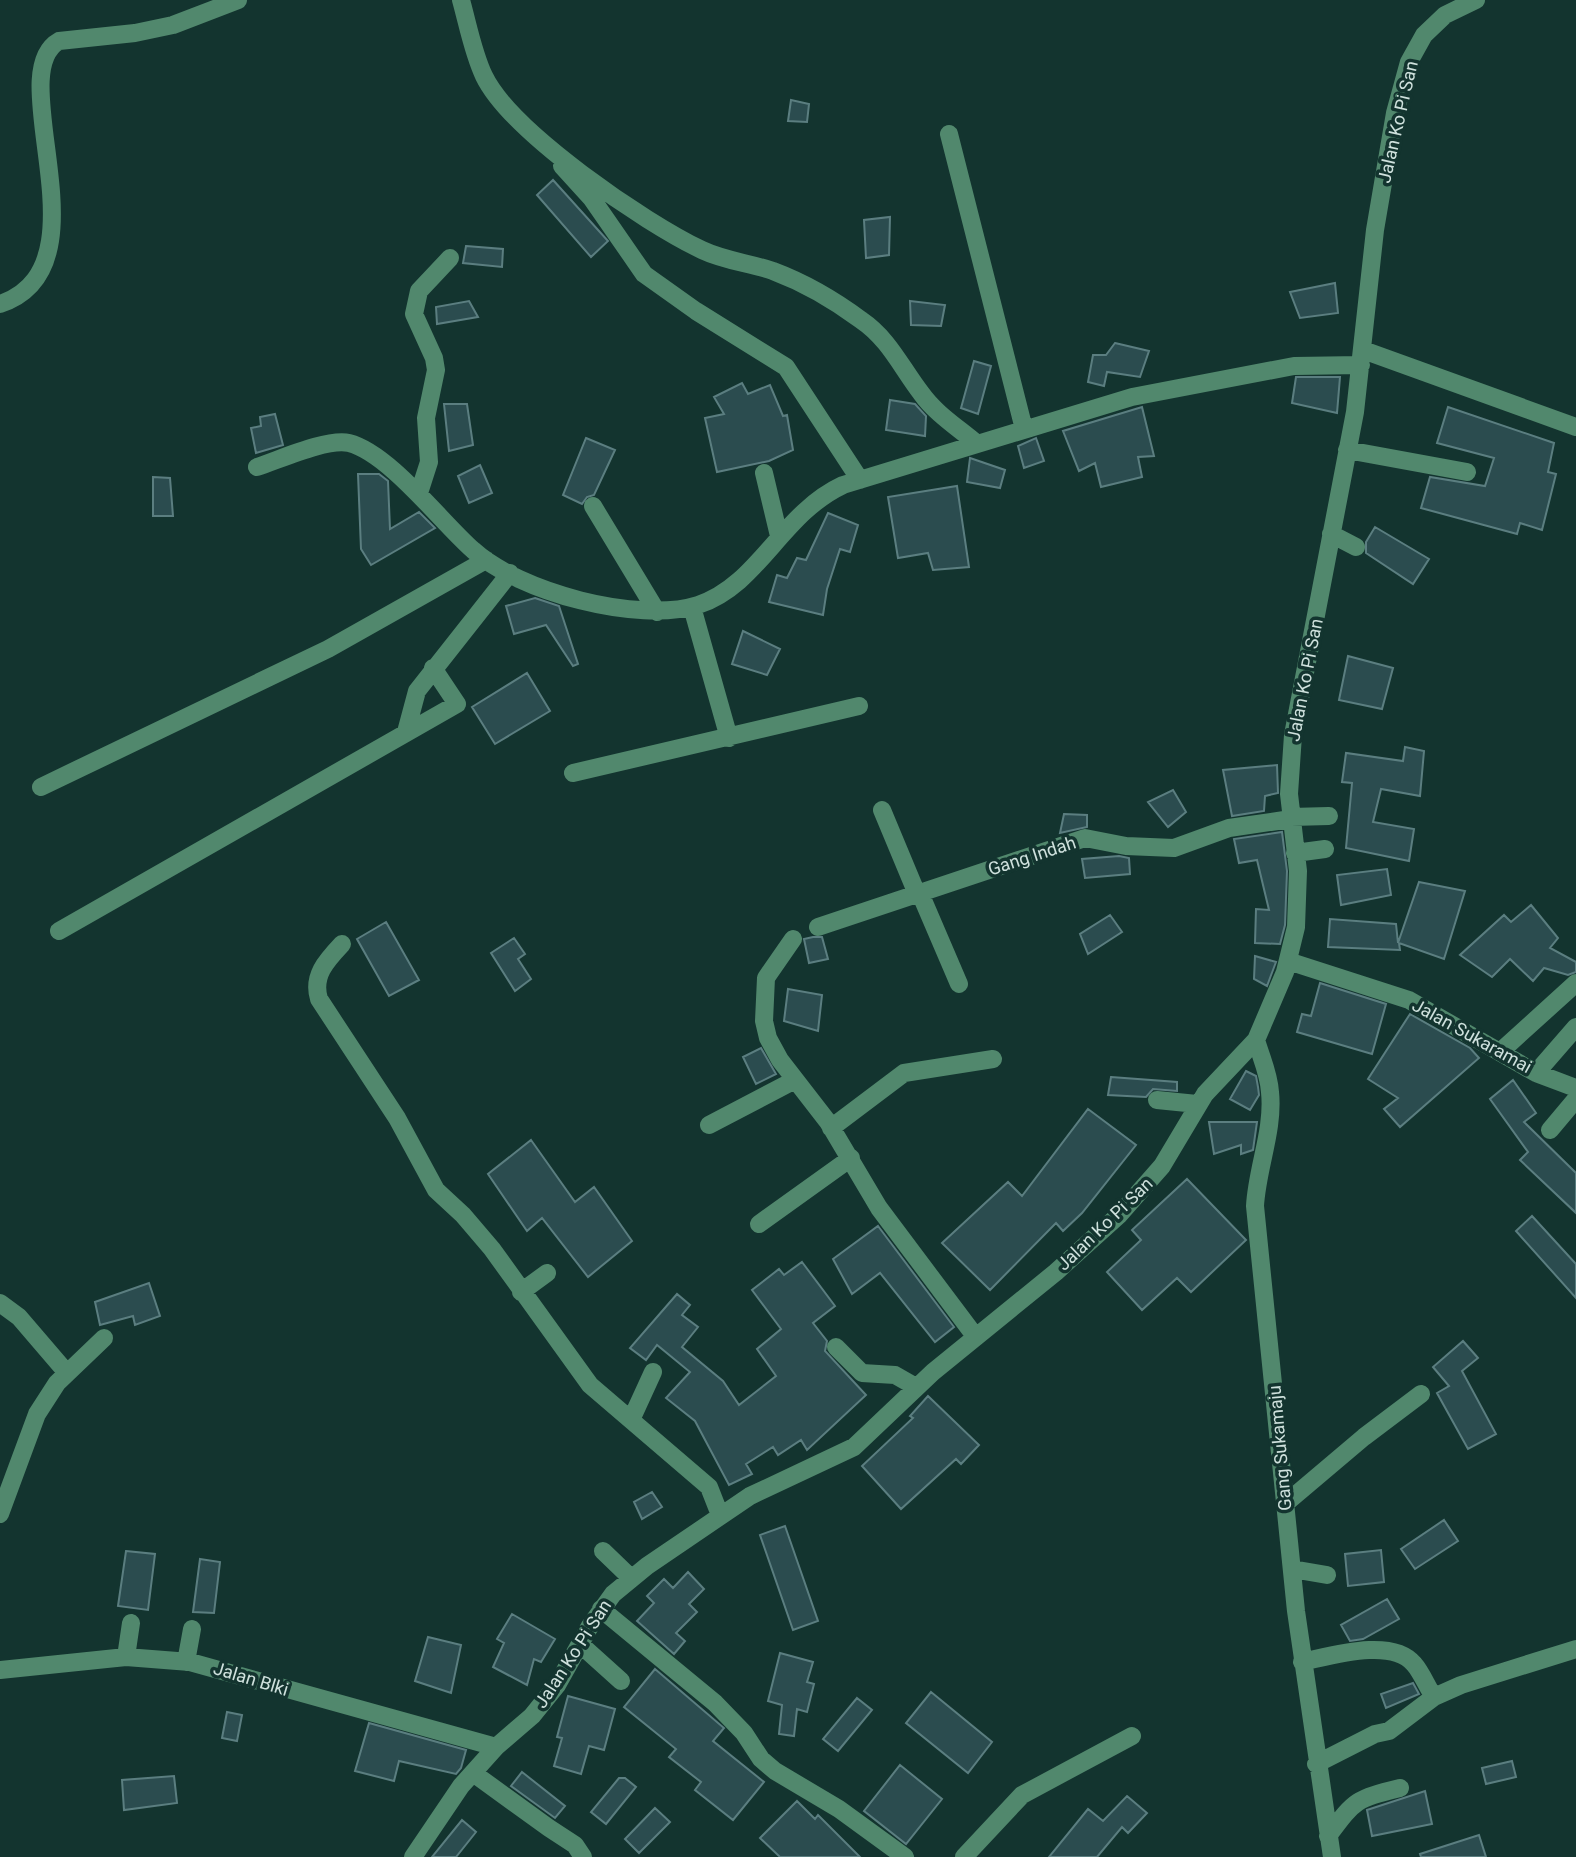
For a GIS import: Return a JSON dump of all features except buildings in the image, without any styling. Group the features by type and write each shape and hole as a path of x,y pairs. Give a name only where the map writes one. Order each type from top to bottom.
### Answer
{"street":[{"path":"0,304 15,299 26,290 43,261 50,232 51,202 38,96 42,61 48,46 59,41 135,33 173,25 238,0"},
{"path":"461,0 484,77 592,199 644,274 696,311 786,367 860,480"},
{"name":"Jalan Ko Pi San","path":"413,1857 473,1773 544,1701 601,1609 631,1578 720,1515 794,1474 845,1454 916,1387 1056,1272 1119,1215 1162,1166 1197,1104 1256,1040 1288,961 1299,900 1289,775 1293,734 1347,450 1362,358 1377,217 1395,113 1409,62 1433,24 1476,0"},
{"path":"508,107 548,146 620,200 689,243 726,259 798,281 862,320 878,333 894,352 933,407 976,443"},
{"path":"948,134 1024,429"},
{"path":"419,493 429,462 426,418 436,370 434,358 414,314 419,291 450,258"},
{"path":"257,467 330,444 349,443 366,452 419,493 459,537 486,559 510,573 567,596 620,610 657,612 692,607 733,587 821,495 976,443 1132,397 1241,374 1362,358 1576,427"},
{"path":"1347,450 1467,472"},
{"path":"764,473 779,536"},
{"path":"593,506 657,612"},
{"path":"1331,534 1356,547"},
{"path":"41,787 328,649 486,559"},
{"path":"406,732 417,691 433,667 510,573"},
{"path":"692,607 729,738"},
{"path":"59,930 457,704 433,667"},
{"path":"573,773 859,706"},
{"path":"882,810 959,984"},
{"name":"Gang Indah","path":"818,928 1085,838 1126,846 1174,849 1228,828 1291,818 1329,816"},
{"path":"1295,853 1325,849"},
{"path":"793,939 766,978 764,1021 771,1045 831,1128 879,1208 975,1336"},
{"path":"342,944 321,970 316,989 319,999 397,1118 436,1190 477,1230 590,1385 709,1487 720,1515"},
{"name":"Jalan Sukaramai","path":"1288,961 1409,1000 1536,1073 1576,1087"},
{"path":"1500,1052 1576,983"},
{"path":"1536,1073 1576,1027"},
{"name":"Gang Sukamaju","path":"1256,1040 1271,1094 1270,1117 1255,1206 1302,1662 1332,1857"},
{"path":"831,1128 904,1073 993,1059"},
{"path":"709,1125 795,1080"},
{"path":"1157,1100 1197,1104"},
{"path":"1550,1129 1576,1100"},
{"path":"759,1224 850,1158"},
{"path":"521,1292 547,1273"},
{"path":"0,1303 19,1317 67,1373"},
{"path":"0,1514 37,1415 67,1373 104,1338"},
{"path":"836,1347 862,1373 895,1375 916,1387"},
{"path":"631,1420 653,1372"},
{"path":"1286,1503 1364,1437 1421,1394"},
{"path":"603,1551 631,1578"},
{"path":"1292,1569 1327,1575"},
{"path":"601,1609 715,1703 744,1733 761,1759 775,1771 839,1809 905,1857"},
{"path":"126,1657 131,1623"},
{"path":"186,1662 192,1629"},
{"path":"581,1645 621,1681"},
{"path":"1302,1662 1381,1649 1396,1651 1413,1662 1433,1697"},
{"path":"1316,1764 1375,1734 1389,1731 1433,1697 1461,1685 1576,1649"},
{"name":"Jalan Blki","path":"0,1670 84,1659 126,1657 186,1662 496,1747"},
{"path":"964,1857 1022,1795 1132,1736"},
{"path":"473,1773 549,1828 562,1833 583,1857"},
{"path":"1328,1836 1353,1803 1362,1797 1400,1788"}]}
